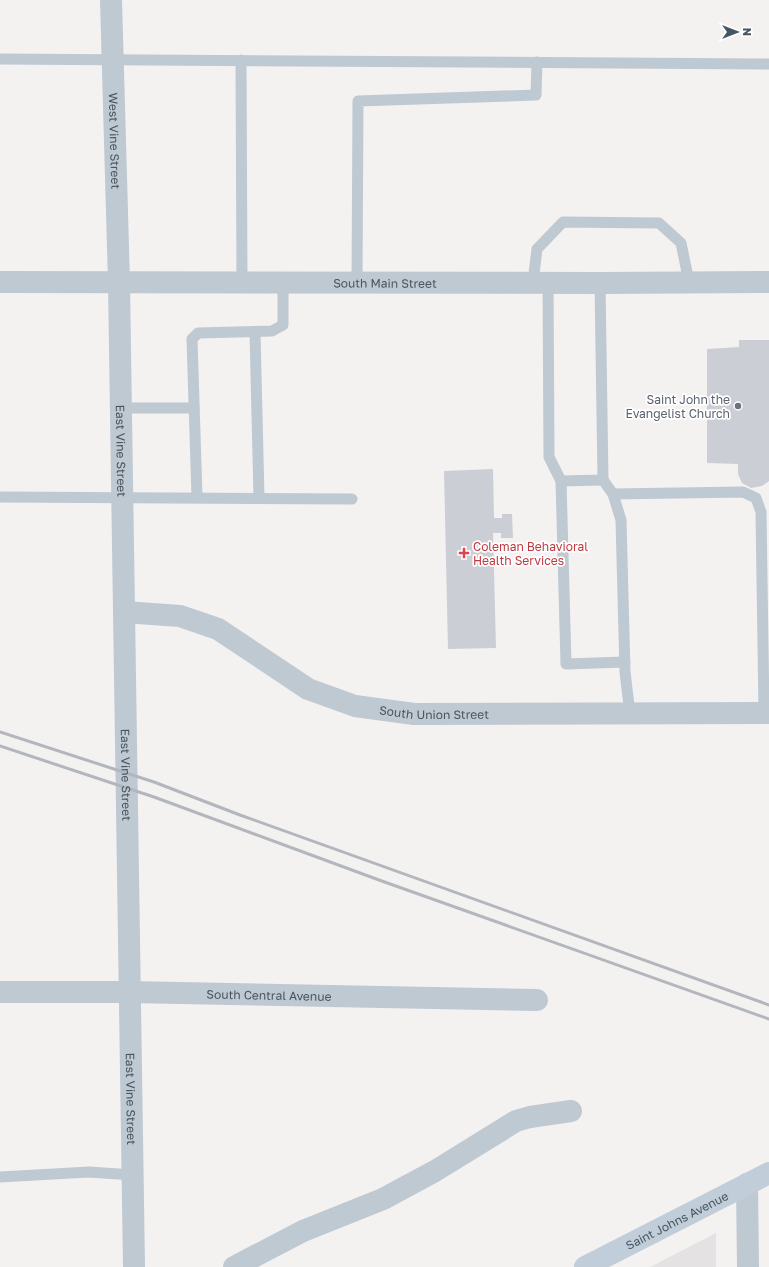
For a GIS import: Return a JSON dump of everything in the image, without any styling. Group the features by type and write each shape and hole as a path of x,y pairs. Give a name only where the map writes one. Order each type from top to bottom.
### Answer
{"street":[{"name":"West Vine Street","path":"111,0 119,283"},
{"name":"South Main Street","path":"0,282 769,282"},
{"name":"East Vine Street","path":"119,283 134,1267"},
{"name":"South Union Street","path":"124,612 180,616 218,629 308,689 355,706 414,714 767,713"},
{"name":"South Central Avenue","path":"0,992 130,992 537,1000"},
{"path":"234,1267 303,1231 382,1199 435,1171 516,1121 530,1117 571,1111"},
{"name":"Saint Johns Avenue","path":"584,1267 769,1173"},
{"path":"747,1184 748,1267"}],"lane":[{"path":"0,59 769,64"},
{"path":"241,60 242,283"},
{"path":"357,282 358,101 536,95 537,62"},
{"path":"625,662 566,664 561,481 549,457 537,249 563,222 659,223 682,243 689,282"},
{"path":"197,498 192,339 198,333 272,331 283,325 283,283"},
{"path":"600,283 602,480 613,494 621,520 625,662 630,714"},
{"path":"254,332 259,498"},
{"path":"121,408 194,408"},
{"path":"561,481 602,480"},
{"path":"613,494 743,492 756,498 761,512 767,713"},
{"path":"0,497 352,499"},
{"path":"0,1177 89,1172 133,1175"}],"shaded area":[{"path":"716,1233 716,1267 650,1267"}],"building":[{"name":"Saint John the Evangelist Church","path":"739,340 769,340 769,481 762,486 751,488 742,483 738,474 738,464 707,463 707,349 739,347"},
{"path":"493,469 494,518 502,518 502,514 512,514 513,538 501,538 501,533 493,533 496,648 448,649 444,471"}],"railway":[{"path":"0,732 154,782 240,815 769,1005"},
{"path":"0,746 154,797 379,880 769,1019"}],"place":[{"name":"Saint John the Evangelist Church","path":"738,406"},
{"name":"Coleman Behavioral Health Services","path":"464,553"}]}
